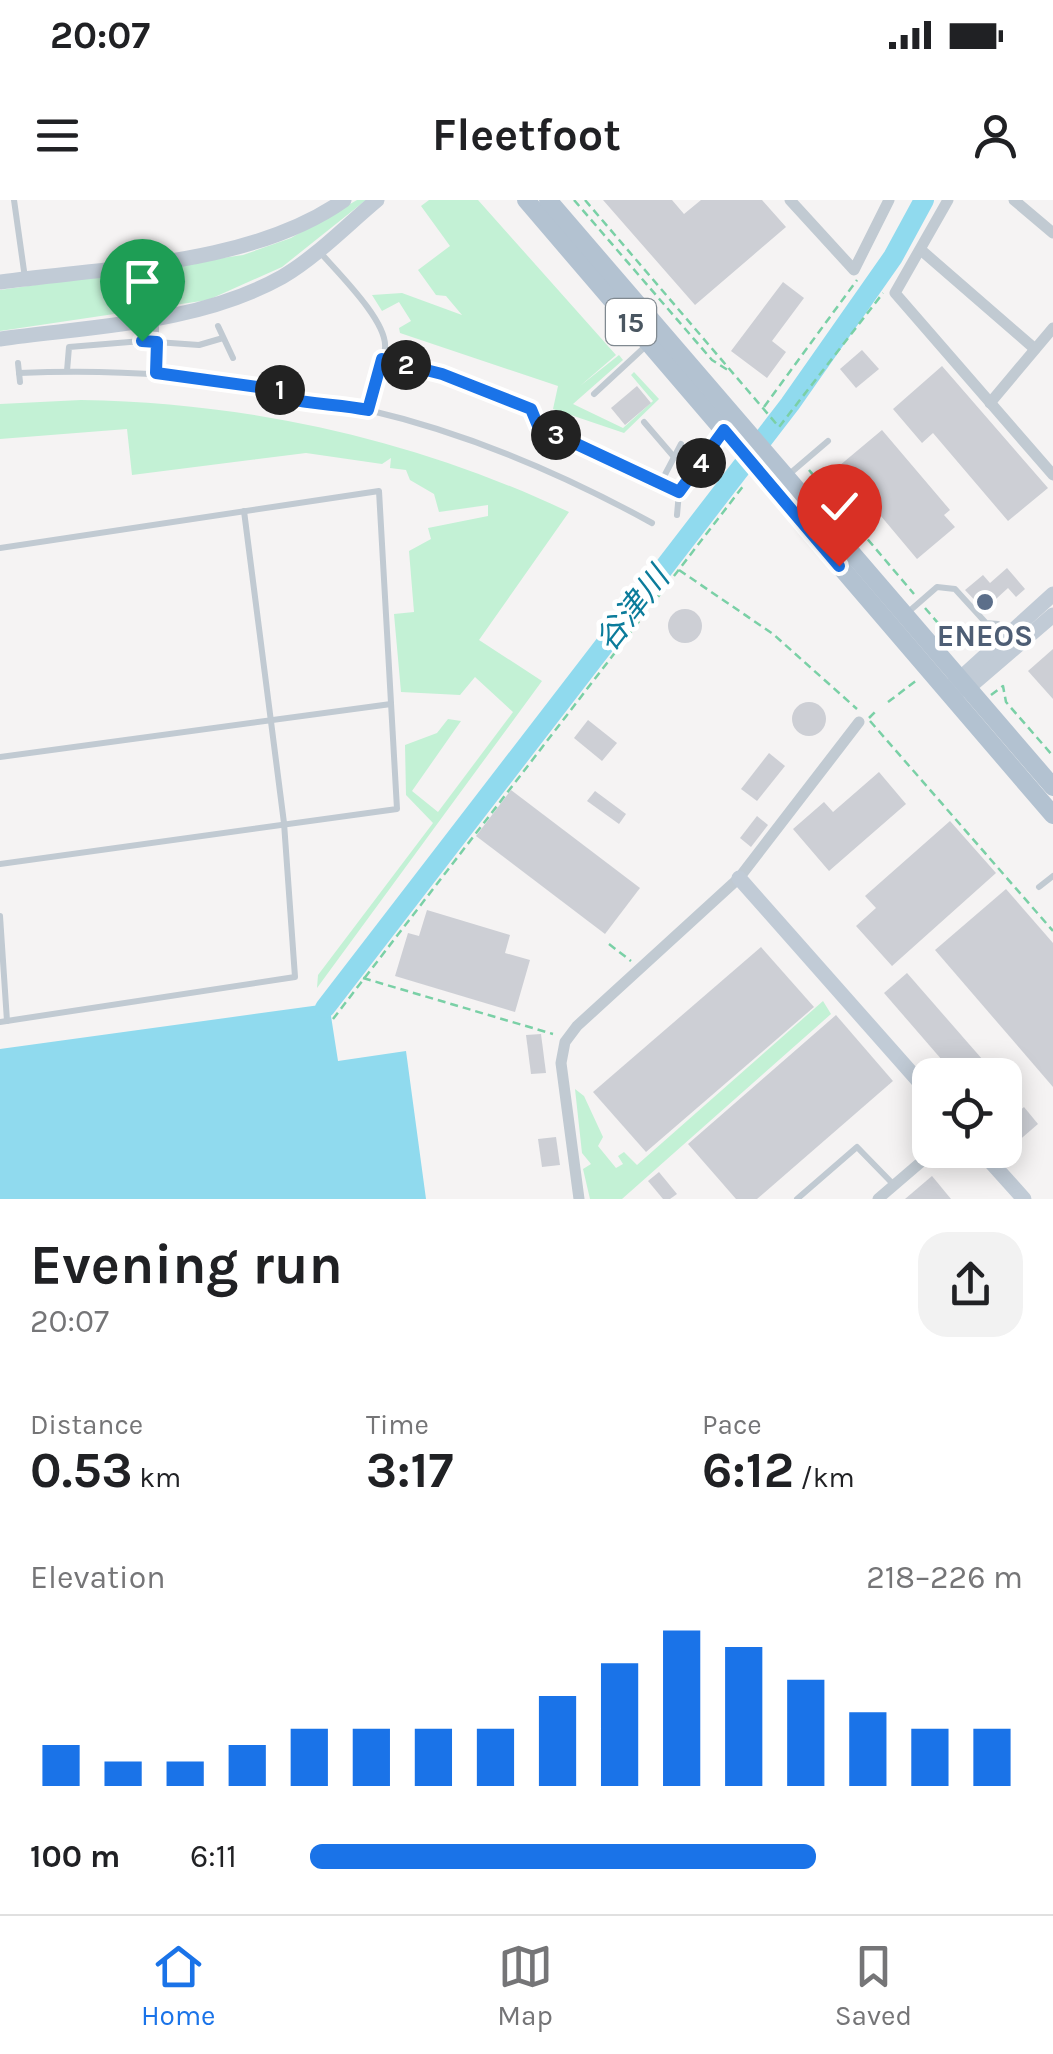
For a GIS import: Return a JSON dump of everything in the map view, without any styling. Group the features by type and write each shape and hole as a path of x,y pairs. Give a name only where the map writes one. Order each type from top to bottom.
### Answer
{"main road":[{"name":"15","path":"526,200 649,343 756,455 959,686 1053,786"},
{"name":"15","path":"548,200 735,435"},
{"name":"15","path":"756,455 786,476 905,615 1053,815"}],"street":[{"path":"0,282 240,248 288,232 344,200"},
{"path":"0,338 156,317 249,294 318,250 376,200"},
{"path":"790,200 854,270 889,200"},
{"path":"948,200 895,292 1053,475"},
{"path":"1014,200 1053,234"},
{"path":"921,250 1036,349"},
{"path":"990,402 1053,328"},
{"path":"959,686 1053,594"},
{"path":"959,686 1053,615"},
{"path":"579,1199 561,1063 565,1042 577,1026 739,878 863,720"},
{"path":"739,878 912,1074"},
{"path":"878,1199 914,1168"},
{"path":"996,1168 1024,1199"}],"lane":[{"path":"14,200 25,279"},
{"path":"318,250 362,300 384,334 382,359 368,410"},
{"path":"156,317 156,373"},
{"path":"218,326 233,358"},
{"path":"68,371 70,347 157,342 198,346 223,338"},
{"path":"594,394 649,343"},
{"path":"382,359 442,374 531,409 538,426 679,492"},
{"path":"18,363 20,378 68,371 156,373 236,382 280,390 286,398 312,404 321,401 368,410 509,454 652,522"},
{"path":"644,422 674,457"},
{"path":"677,515 679,492 735,435"},
{"path":"786,476 828,442"},
{"path":"660,484 681,444"},
{"path":"0,548 378,491 396,809 0,864"},
{"path":"0,916 4,1021 295,977 284,822 244,512"},
{"path":"905,615 936,587 956,589 986,623 998,624 1008,634"},
{"path":"0,756 392,704"},
{"path":"1039,888 1053,876"},
{"path":"798,1199 857,1147 894,1185"}],"path":[{"path":"574,200 712,360 736,376"},
{"path":"586,200 779,427 886,290"},
{"path":"764,408 862,274"},
{"path":"810,471 911,591"},
{"path":"332,1020 744,485"},
{"path":"679,570 773,634 863,720 1053,931"},
{"path":"928,612 951,638 964,641"},
{"path":"888,702 912,684"},
{"path":"989,697 1003,686 1006,702 1053,756"},
{"path":"863,720 876,712"},
{"path":"609,944 632,963"},
{"path":"362,978 553,1034"}],"green space":[{"path":"357,200 366,200 282,267 208,300 0,331 0,290 243,255 291,238"},
{"path":"429,200 478,200 616,355 580,386 619,355 623,360 573,404 623,428 653,401 631,375 634,372 659,399 624,433 553,409 558,386 400,333 399,328 411,321 399,302 382,311 372,295 402,293 462,315 446,296 436,295 418,270 450,246 421,206"},
{"path":"81,400 208,408 331,430 451,464 569,512 479,640 542,681 317,988 318,975 433,823 406,795 405,745 437,733 448,719 461,721 412,791 438,812 513,712 475,677 460,695 401,692 394,614 414,612 409,551 431,539 428,528 488,516 488,505 439,512 434,494 410,480 406,470 390,468 391,458 382,464 306,453 132,475 127,429 0,439 0,404"},
{"path":"823,1001 831,1014 622,1199 590,1199 583,1169 591,1164 582,1153 575,1089 584,1096 603,1137 598,1146 616,1168 623,1164 618,1156 624,1152 637,1165"}],"water":[{"path":"320,1005 331,1016 338,1061 406,1051 426,1199 0,1199 0,1049"}],"building":[{"path":"603,200 672,200 684,214 701,200 762,200 786,227 695,305"},
{"path":"783,282 804,298 772,341 786,352 767,378 731,351"},
{"path":"862,350 879,369 856,388 840,369"},
{"path":"942,366 1048,488 1008,521 933,433 922,443 893,409"},
{"path":"637,386 651,403 625,425 611,408"},
{"path":"882,430 950,510 944,515 955,527 917,559 839,466"},
{"path":"1007,568 1025,589 1016,597 1008,588 984,610 965,590 983,575 990,583"},
{"path":"685,609 697,614 702,626 697,638 685,643 673,638 668,626 673,614"},
{"path":"1053,649 1053,699 1028,671"},
{"path":"809,702 821,707 826,719 821,731 809,736 797,731 792,719 797,707"},
{"path":"588,720 617,743 602,761 574,738"},
{"path":"769,753 785,766 757,801 741,789"},
{"path":"879,772 906,804 829,871 793,829 824,802 833,812"},
{"path":"511,790 640,888 605,934 476,836"},
{"path":"595,791 626,814 619,824 587,801"},
{"path":"757,816 768,825 751,847 740,838"},
{"path":"950,821 996,873 892,966 856,926 876,908 865,896"},
{"path":"1006,889 1053,943 1053,1087 935,950"},
{"path":"427,910 510,935 505,953 530,960 515,1012 395,976 408,933 419,936"},
{"path":"761,947 814,1007 646,1152 593,1092"},
{"path":"907,973 981,1058 940,1058 884,993"},
{"path":"836,1015 893,1081 757,1199 736,1199 688,1144"},
{"path":"541,1034 546,1073 531,1074 526,1035"},
{"path":"1022,1109 1038,1124 1022,1138"},
{"path":"556,1137 560,1165 542,1167 538,1139"},
{"path":"659,1172 677,1194 670,1199 663,1199 648,1181"},
{"path":"932,1176 951,1199 905,1199"}],"waterway":[{"name":"谷津川","path":"325,1008 790,404 893,257 924,200"}],"place":[{"name":"ENEOS","path":"985,602"}],"route":[{"path":"142,341 157,342 156,373 280,390 286,398 312,404 321,401 368,410 382,359 442,374 531,409 538,426 679,492 724,430 839,566"}]}
